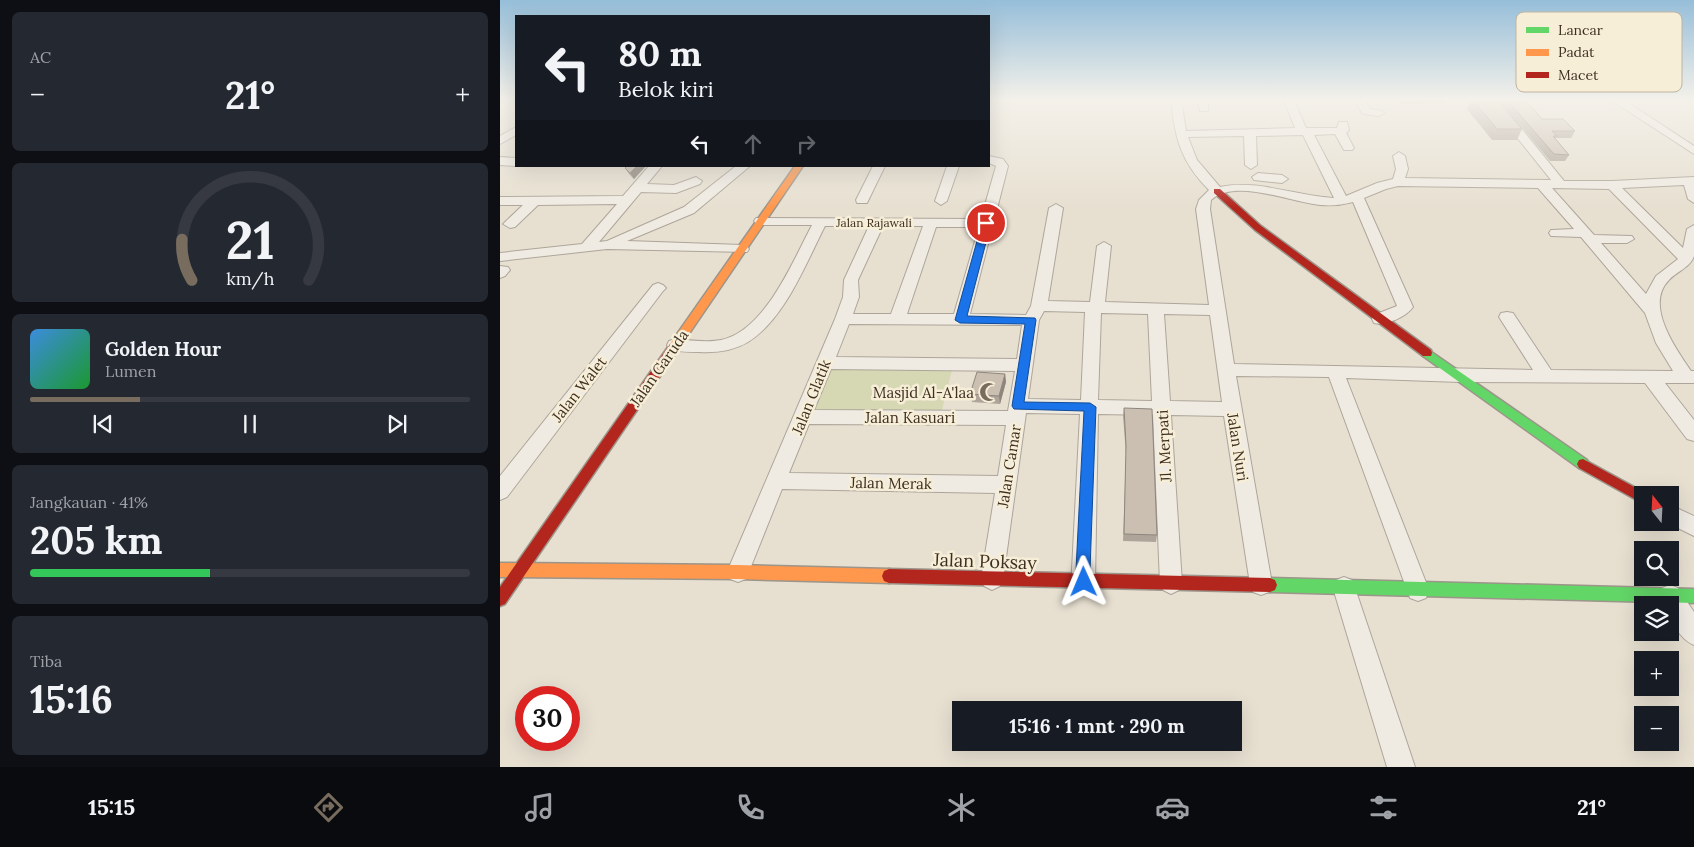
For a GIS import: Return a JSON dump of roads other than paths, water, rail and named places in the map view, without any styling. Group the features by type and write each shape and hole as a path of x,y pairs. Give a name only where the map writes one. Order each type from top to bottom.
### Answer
{"street":[{"path":"1181,136 1192,162 1217,191 1258,228 1596,473 1634,494"},
{"path":"1250,136 1251,165"},
{"path":"1307,136 1342,202"},
{"path":"1344,136 1348,148"},
{"path":"1521,136 1560,184"},
{"path":"1671,136 1694,151"},
{"path":"1398,182 1402,169 1399,156"},
{"path":"960,320 1002,166 999,162 990,160"},
{"path":"500,161 515,162"},
{"path":"587,247 655,167"},
{"path":"607,245 689,210 743,167"},
{"name":"Jalan Garuda","path":"500,599 797,167"},
{"path":"862,200 878,167"},
{"path":"941,201 953,167"},
{"path":"1268,192 1270,178"},
{"path":"638,188 676,188 696,181"},
{"path":"1217,191 1239,187 1304,199 1342,202 1351,201 1357,196 1383,184 1398,182 1612,185 1692,182 1694,199"},
{"path":"1542,184 1653,312"},
{"path":"1612,185 1685,258"},
{"name":"Jalan Nuri","path":"1217,191 1206,198 1203,203 1226,370 1261,584"},
{"path":"1357,196 1405,307 1401,311 1380,318"},
{"path":"503,204 536,200 627,200"},
{"path":"510,224 536,200"},
{"name":"Jalan Camar","path":"992,579 1024,365 1056,208"},
{"name":"Jalan Rajawali","path":"761,221 986,223"},
{"path":"675,345 727,345 757,328 773,308 821,221"},
{"name":"Jalan Glatik","path":"738,572 843,318 850,297 851,280 878,222"},
{"path":"897,319 931,222"},
{"path":"1690,377 1659,333 1652,302 1657,285 1685,258 1694,229"},
{"path":"1556,233 1627,239"},
{"path":"501,267 587,247 607,245 742,249"},
{"path":"1084,582 1095,309 1104,246"},
{"name":"Jalan Walet","path":"500,491 658,288"},
{"path":"843,318 960,320 1095,309 1217,310"},
{"name":"Jl. Merpati","path":"1156,309 1171,583"},
{"path":"1507,317 1546,376"},
{"path":"825,363 1024,365"},
{"path":"1226,370 1335,371 1460,376 1690,377"},
{"path":"1335,371 1418,590"},
{"path":"1650,377 1694,434"},
{"name":"Jalan Kasuari","path":"803,417 1017,412 1090,407 1232,409"},
{"name":"Jalan Merak","path":"776,481 1006,485"},
{"path":"1679,519 1694,528"},
{"name":"Jalan Poksay","path":"500,570 738,572 1670,596"},
{"path":"1344,588 1401,767"},
{"name":"Jalan Poksay","path":"1679,596 1694,596"},
{"path":"1679,610 1694,633"}],"place":[{"name":"Masjid Al-A'laa","path":"989,392"}]}
